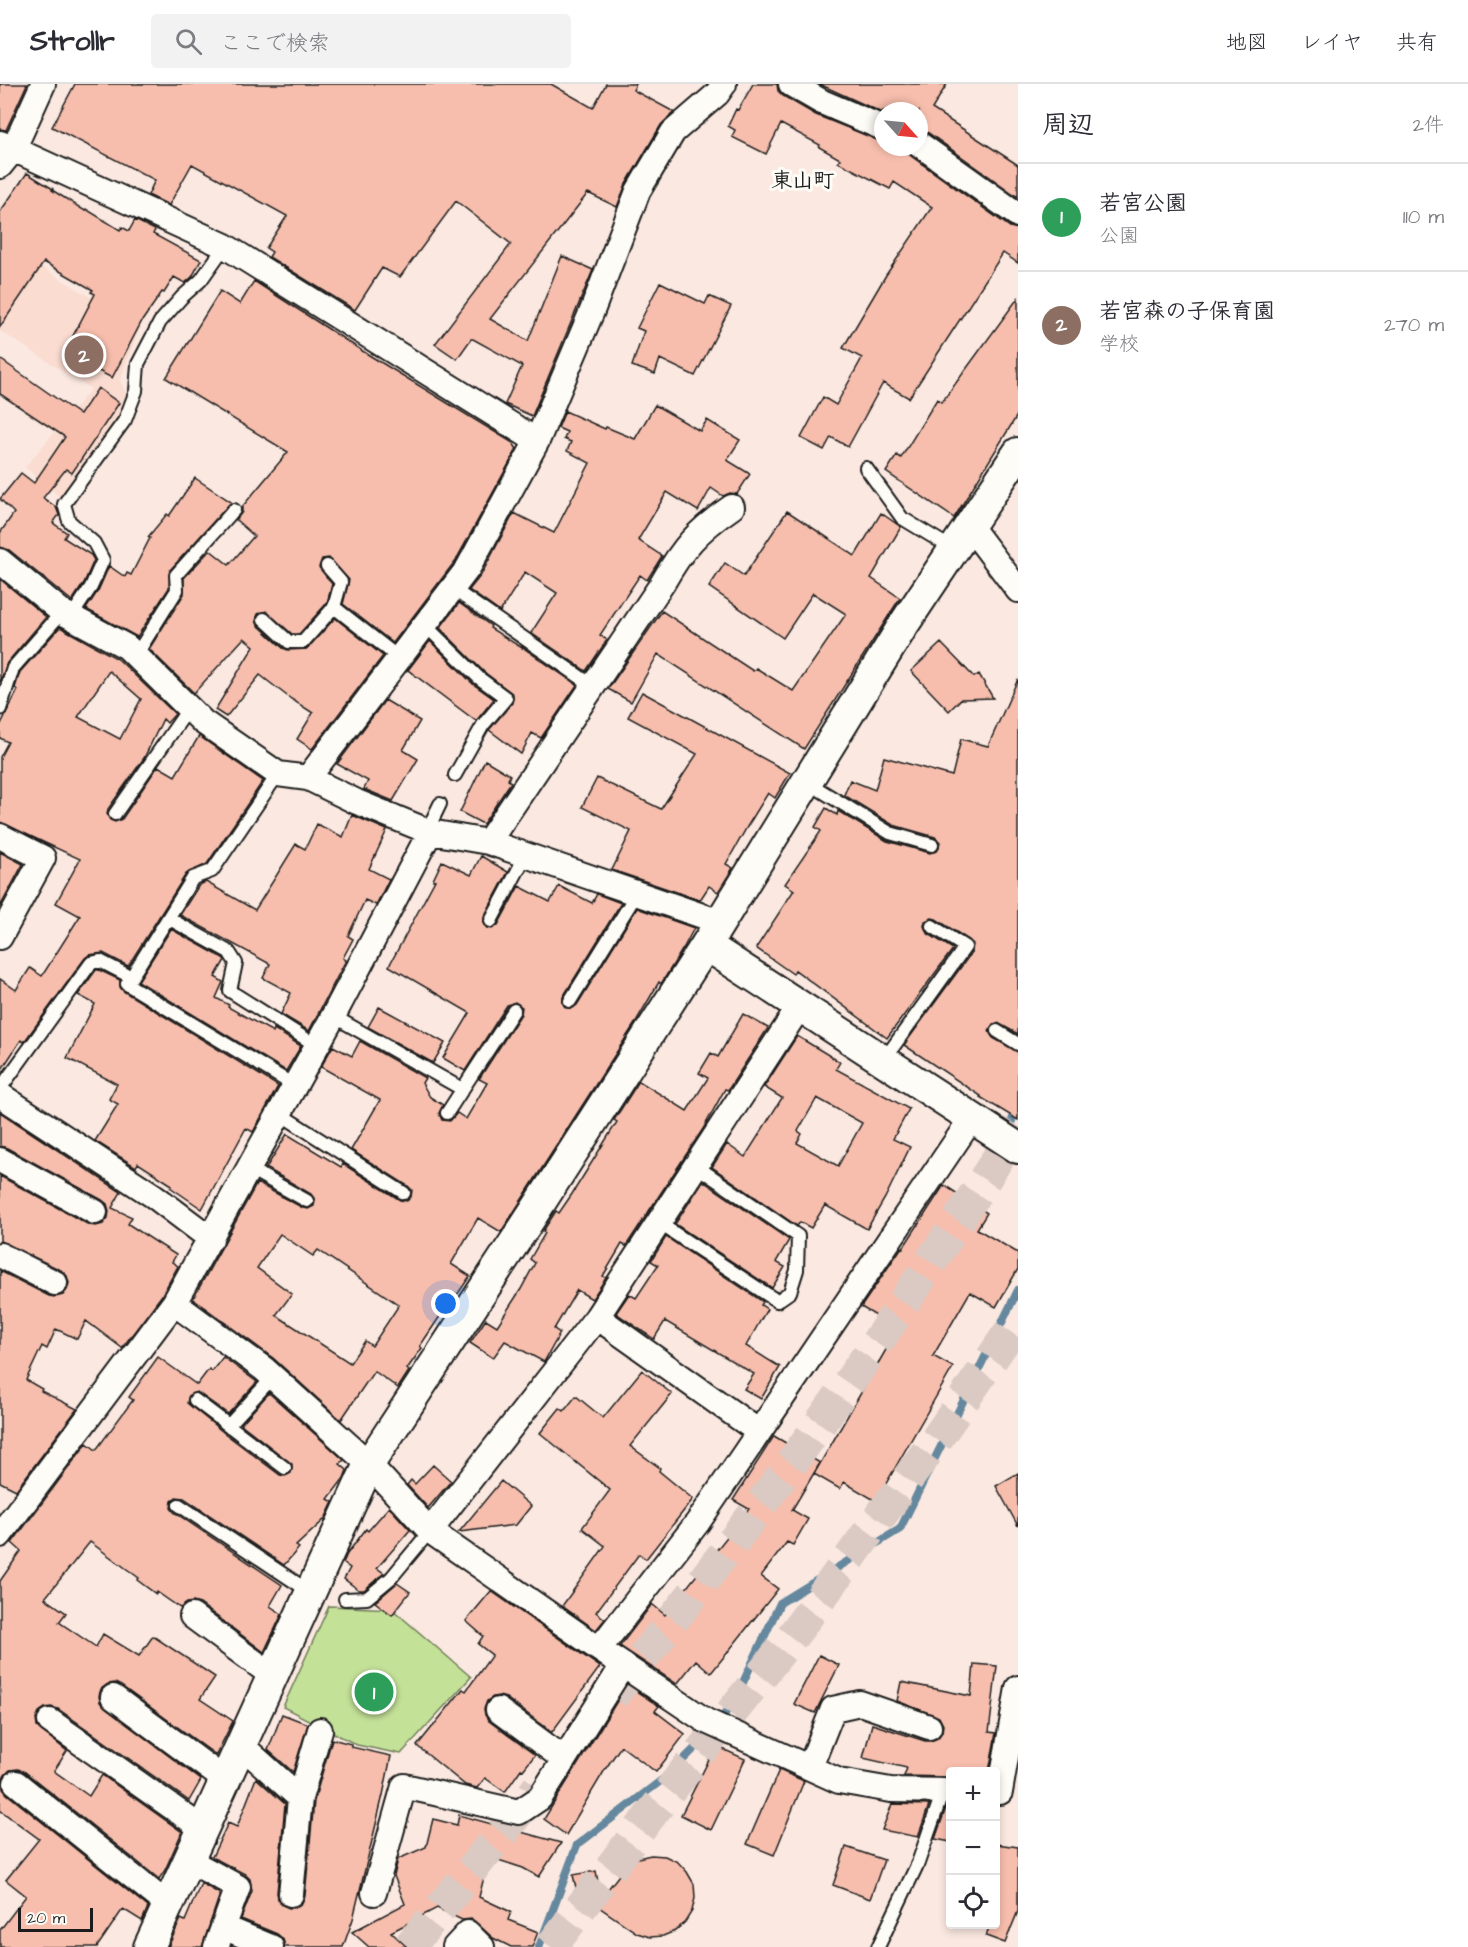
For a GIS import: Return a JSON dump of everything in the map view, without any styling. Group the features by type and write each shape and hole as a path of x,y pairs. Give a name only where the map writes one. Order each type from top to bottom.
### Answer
{"street":[{"path":"43,84 4,153 225,246 537,441"},
{"path":"308,778 468,568 537,441 592,311 638,191 673,132 717,94 724,84"},
{"path":"791,84 822,102 874,124"},
{"path":"928,150 1018,215"},
{"path":"149,1947 369,1464 713,934 904,624 1018,453"},
{"path":"489,842 662,584 678,555 706,525 732,507"},
{"path":"962,537 1018,590"},
{"path":"0,561 67,615 128,646 204,722 278,774 308,778 357,802 429,832 489,842 637,893 713,934 800,1006 1018,1148"},
{"path":"0,1535 174,1303 317,1046 429,832"},
{"path":"0,836 43,858 0,937"},
{"path":"430,1531 597,1317 800,1006"},
{"path":"0,1095 154,1196 211,1239"},
{"path":"599,1649 698,1522 972,1118"},
{"path":"0,1161 95,1212"},
{"path":"0,1255 55,1283"},
{"path":"174,1303 273,1377 369,1464 430,1531 706,1721 839,1781 891,1790 946,1791"},
{"path":"597,1317 759,1432"},
{"path":"192,1616 273,1676"},
{"path":"374,1893 404,1786 519,1812 540,1798 622,1665"},
{"path":"1005,1793 1018,1688"},
{"path":"113,1697 225,1780"},
{"path":"810,1767 833,1709 860,1703 929,1727"},
{"path":"498,1710 564,1759"},
{"path":"50,1721 203,1829"},
{"path":"291,1894 300,1798 320,1730"},
{"path":"241,1745 300,1798"},
{"path":"16,1783 168,1905"},
{"path":"188,1860 238,1887 220,1937 271,1947"},
{"path":"455,1947 468,1933 482,1947"}],"lane":[{"path":"0,709 13,668 67,615 91,587 103,560 94,543 69,521 64,504 125,420 136,391 138,364 160,322 201,280 225,246"},
{"path":"866,468 902,518 962,537"},
{"path":"136,655 177,590 176,575 234,510"},
{"path":"264,619 289,642 303,642 334,608 341,582 327,566"},
{"path":"453,589 593,686"},
{"path":"334,608 399,658"},
{"path":"425,625 479,678 507,698 483,725 455,775"},
{"path":"115,814 189,708"},
{"path":"278,774 212,871 193,878 127,984 295,1086"},
{"path":"807,782 890,833 932,846"},
{"path":"429,832 440,804"},
{"path":"491,921 526,855"},
{"path":"570,1001 637,893"},
{"path":"168,918 229,952 236,963 230,991 317,1046"},
{"path":"883,1061 964,947 932,926"},
{"path":"0,1089 91,963 100,961 131,977"},
{"path":"447,1113 514,1010"},
{"path":"333,1016 462,1089"},
{"path":"997,1031 1018,1044"},
{"path":"280,1114 404,1193"},
{"path":"659,1223 777,1301 789,1292 797,1270 798,1236 696,1166"},
{"path":"250,1169 307,1201"},
{"path":"228,1426 273,1377"},
{"path":"195,1400 285,1468"},
{"path":"180,1505 310,1593"},
{"path":"345,1599 367,1598 391,1578 430,1531"},
{"path":"878,1947 918,1863 946,1793"}],"shaded area":[{"path":"10,248 140,327 120,380 130,403 63,500 25,467 91,389 0,331 0,262"}],"green space":[{"path":"329,1606 392,1609 471,1677 401,1754 357,1745 283,1707"}],"building":[{"path":"0,84 27,84 6,130 0,129"},
{"path":"75,84 551,84 593,108 606,84 636,84 633,90 674,112 661,125 626,184 617,207 588,193 490,319 528,341 562,256 593,270 532,416 505,404 522,366 473,339 457,359 435,344 511,244 456,201 400,277 382,268 355,310 269,257 272,252 266,248 287,216 192,164 169,205 148,195 155,180 52,127"},
{"path":"753,84 777,84 778,91 783,96 816,115 874,138 874,156 911,156 1010,227 1018,229 1018,263 1003,253 909,398 883,383 848,447 831,437 824,450 801,438 823,397 836,405 862,358 843,348 886,275 932,207 894,182 890,189 838,162 840,159 819,147 820,145 781,124 766,154 732,137 735,130 728,126 736,109 738,110"},
{"path":"819,84 947,84 932,109 1018,165 1018,197 928,133 928,102 874,102 874,109"},
{"path":"27,173 85,211 86,209 120,230 122,227 129,231 135,220 155,230 153,234 201,260 192,277 185,283 174,277 164,293 162,292 142,321 112,378 64,353 95,294 91,292 93,290 44,262 0,327 0,212"},
{"path":"254,281 364,352 513,443 517,449 456,560 393,643 343,604 349,580 329,558 322,559 319,567 332,584 327,603 299,634 292,634 266,611 258,614 256,621 258,625 288,650 307,649 335,618 383,656 312,749 297,739 313,713 260,675 226,717 215,710 254,646 244,638 194,693 149,649 184,594 184,578 210,550 229,565 254,536 236,520 242,512 242,507 288,452 166,378 220,291 240,304"},
{"path":"660,282 705,304 709,296 731,306 695,376 660,359 655,374 632,366 644,331 637,328"},
{"path":"1018,298 1018,414 954,518 886,472 897,455 901,458 937,399 942,402"},
{"path":"0,359 80,415 98,388 119,403 72,473 66,469 43,498 56,507 59,515 53,523 67,533 64,538 91,555 94,560 84,583 72,601 9,550 0,547 0,533 14,513 0,499 21,473 34,483 65,437 0,394"},
{"path":"655,405 700,431 707,420 740,440 727,460 750,474 737,494 730,493 723,496 711,488 698,511 667,492 638,540 662,556 647,580 640,575 600,635 607,640 586,671 531,633 557,593 525,572 500,612 469,590 481,575 514,513 554,533 590,463 567,451 571,442 564,439 567,432 558,428 565,411 605,429 606,427 635,439"},
{"path":"195,478 231,502 170,570 169,588 137,637 86,609 98,591 109,566 125,577 127,573 131,575 150,538 148,537 167,514 169,516"},
{"path":"787,511 855,556 881,513 901,527 871,578 900,598 804,749 658,654 631,702 608,689 662,611 753,671 756,668 793,691 846,614 813,593 783,638 709,587 725,563 744,576"},
{"path":"0,579 46,617 7,663 0,682"},
{"path":"459,603 491,626 490,628 577,685 541,738 532,733 521,754 489,730 512,703 513,694 484,672 440,628"},
{"path":"60,627 118,659 175,714 167,723 163,719 144,758 108,809 107,814 110,820 115,822 122,819 158,766 175,776 199,736 263,781 207,864 186,874 128,966 103,953 89,955 85,958 24,1042 21,1040 0,1072 0,979 16,990 30,968 42,976 80,916 56,903 80,859 0,822 0,757 8,742 0,738 0,726 18,690 15,688 20,672","holes":["109,671 141,699 120,739 78,717"]},
{"path":"430,641 473,684 494,699 476,721 408,670"},
{"path":"941,643 974,677 979,674 993,698 961,699 949,711 911,671"},
{"path":"1018,679 1018,1034 998,1023 993,1024 989,1031 993,1038 1018,1052 1018,1120 904,1045 972,952 973,944 969,940 936,919 925,921 924,926 927,933 953,949 887,1038 795,970 793,974 756,948 794,890 785,884 821,831 815,827 826,808 837,815 838,811 887,841 930,853 938,850 940,842 935,837 893,825 844,795 850,780 875,790 884,757 952,776 961,739 988,746"},
{"path":"642,692 790,773 775,798 768,793 747,827 726,864 733,868 718,892 709,886 700,900 612,870 631,831 582,807 597,778 661,809 697,754 628,717"},
{"path":"385,700 420,721 403,750 418,759 393,801 364,789 368,781 337,764"},
{"path":"485,760 510,775 508,780 511,782 483,824 460,812"},
{"path":"352,815 387,830 369,869 389,879 376,905 365,900 348,936 353,939 343,958 346,960 309,1031 281,1014 291,993 263,978 270,964 180,915 199,885 206,882 255,910 296,844 305,849 317,824 343,837"},
{"path":"0,852 23,864 0,907"},
{"path":"481,856 508,872 484,917 484,925 492,929 498,925 519,886 550,902 559,886 592,903 597,894 621,903 563,997 563,1004 566,1008 573,1008 577,1005 637,908 694,928 661,984 659,982 634,1025 501,1232 478,1218 451,1264 470,1276 420,1346 422,1348 407,1369 409,1371 398,1388 374,1371 341,1420 273,1358 193,1299 257,1183 303,1208 308,1209 314,1206 315,1200 311,1194 266,1168 287,1134 341,1167 343,1164 400,1200 407,1201 411,1197 412,1190 408,1186 351,1150 380,1100 321,1067 333,1046 352,1056 360,1041 425,1078 422,1083 430,1097 443,1105 439,1113 442,1120 450,1121 457,1113 466,1119 487,1083 479,1079 521,1014 522,1007 515,1002 507,1005 465,1071 443,1058 470,1013 389,966 435,880 433,880 442,861 471,875","holes":["280,1234 313,1256 318,1250 399,1305 372,1346 365,1341 350,1363 276,1315 292,1294 257,1268"]},
{"path":"171,929 225,960 215,977 223,982 216,998 229,1005 228,1007 273,1032 274,1029 301,1046 286,1071 138,981"},
{"path":"96,970 120,980 120,987 123,991 278,1086 253,1132 246,1128 202,1209 170,1187 172,1185 138,1163 136,1167 95,1141 118,1104 109,1099 117,1084 67,1058 95,1004 78,995"},
{"path":"379,1007 445,1043 433,1063 368,1027"},
{"path":"743,1014 768,1028 728,1090 725,1089 703,1129 626,1246 622,1244 603,1276 606,1278 592,1299 577,1290 554,1329 560,1333 544,1362 505,1341 493,1358 470,1343 486,1319 497,1326 521,1289 535,1263 530,1259 545,1233 543,1231 556,1211 559,1213 572,1194 617,1122 614,1120 639,1081 687,1111 708,1078 699,1073 711,1053 718,1057"},
{"path":"797,1036 840,1062 836,1069 909,1109 893,1139 910,1147 867,1229 825,1205 811,1228 800,1222 797,1226 712,1167 727,1144 745,1157 782,1098 764,1087","holes":["817,1098 862,1123 838,1166 797,1143 802,1134 798,1131"]},
{"path":"0,1112 121,1192 112,1208 132,1217 128,1224 176,1255 172,1262 178,1266 162,1295 122,1348 86,1321 77,1339 56,1329 47,1349 42,1346 26,1380 42,1389 41,1391 77,1409 16,1490 0,1482 0,1271 49,1296 63,1295 69,1283 67,1276 61,1270 0,1241 0,1176 89,1225 103,1224 108,1218 109,1211 107,1204 102,1200 0,1146"},
{"path":"703,1181 789,1240 776,1262 785,1267 772,1288 675,1224"},
{"path":"944,1185 987,1213 977,1229 1018,1253 1018,1269 996,1307 970,1292 933,1356 953,1367 876,1501 844,1482 840,1489 814,1474 898,1329 861,1307"},
{"path":"666,1237 763,1302 761,1305 767,1309 746,1346 780,1367 761,1399 744,1389 754,1374 665,1321 654,1339 616,1313 629,1294 636,1298 658,1265 651,1261"},
{"path":"158,1357 197,1385 209,1369 212,1371 223,1357 257,1382 228,1414 197,1392 189,1395 187,1403 280,1475 285,1476 291,1473 292,1464 241,1424 269,1393 344,1460 340,1464 347,1470 344,1478 328,1499 333,1502 325,1519 296,1546 299,1548 284,1565 184,1498 176,1497 172,1501 171,1508 174,1512 282,1585 270,1606 282,1614 264,1652 200,1604 187,1603 180,1608 157,1592 156,1594 137,1580 139,1578 90,1542 45,1598 66,1613 59,1622 96,1647 103,1634 139,1656 153,1636 215,1677 200,1699 233,1721 216,1755 121,1686 115,1683 108,1684 101,1689 100,1702 105,1708 201,1780 189,1801 58,1709 51,1707 39,1712 36,1719 37,1727 67,1751 54,1771 89,1796 102,1775 182,1832 159,1879 25,1772 18,1769 10,1770 2,1781 3,1789 7,1794 148,1907 142,1921 123,1909 97,1947 0,1947 0,1930 26,1896 6,1880 39,1839 0,1810 0,1581 21,1551 12,1543 87,1443 96,1450 133,1400 129,1397"},
{"path":"642,1370 672,1394 630,1446 660,1468 659,1471 693,1499 646,1559 639,1554 596,1612 605,1619 596,1630 562,1606 605,1546 582,1528 610,1490 540,1433 560,1408 564,1411 576,1396 603,1418"},
{"path":"774,1436 820,1463 792,1510 808,1519 793,1545 787,1542 761,1576 778,1589 711,1673 696,1660 677,1684 620,1646 652,1604 665,1615 749,1509 733,1500"},
{"path":"433,1465 451,1481 428,1508 407,1485 411,1480 415,1484"},
{"path":"1018,1473 1018,1526 996,1486"},
{"path":"501,1481 531,1506 516,1525 459,1532"},
{"path":"389,1507 410,1530 377,1568 384,1573 364,1590 359,1590 344,1579 350,1568 343,1563 366,1529 368,1531"},
{"path":"397,1583 410,1592 392,1615 375,1602"},
{"path":"491,1591 600,1667 552,1732 506,1698 499,1696 487,1701 484,1709 489,1721 535,1755 523,1770 521,1769 505,1792 485,1778 477,1788 465,1785 417,1746 463,1689 466,1691 492,1655 478,1644 483,1636 466,1621"},
{"path":"819,1655 839,1665 815,1713 794,1704"},
{"path":"974,1664 997,1666 989,1732 996,1733 990,1767 946,1767 946,1777 904,1776 907,1768 863,1758 872,1724 925,1741 938,1738 942,1732 943,1725 939,1717 897,1701 901,1682 971,1696"},
{"path":"627,1685 659,1706 655,1711 685,1734 656,1772 621,1746 566,1835 544,1819"},
{"path":"282,1714 308,1724 293,1772 268,1750"},
{"path":"332,1739 351,1744 351,1747 391,1756 383,1795 353,1919 343,1947 285,1947 283,1939 277,1934 241,1919 252,1891 250,1879 245,1874 212,1857 228,1823 237,1827 256,1778 285,1804 278,1899 282,1905 289,1908 302,1903 305,1895 314,1801"},
{"path":"716,1746 745,1759 711,1830 681,1815"},
{"path":"779,1770 804,1781 774,1855 747,1844"},
{"path":"892,1804 929,1805 918,1837 882,1830"},
{"path":"946,1808 946,1841 935,1839"},
{"path":"459,1815 561,1843 539,1877 523,1868 489,1857 479,1897 511,1912 508,1920 538,1932 532,1947 511,1947 493,1938 472,1919 462,1920 437,1908 391,1932 407,1947 369,1947 352,1932 405,1904 394,1876 398,1859 426,1847 433,1819 457,1825"},
{"path":"1000,1845 1018,1847 1018,1911 1005,1943 986,1936 988,1929 1000,1929"},
{"path":"846,1847 884,1860 870,1899 833,1885"},
{"path":"651,1855 665,1856 678,1862 694,1884 695,1898 692,1911 675,1931 663,1936 650,1937 637,1933 577,1892 573,1875 596,1871 601,1898 626,1866 638,1858"},
{"path":"201,1883 220,1894 202,1947 168,1947 181,1919 185,1921"}],"waterway":[{"path":"1014,1135 1010,1127 1018,1101"},
{"path":"539,1947 577,1845 667,1776 700,1743 733,1704 780,1603 900,1529 1018,1290"}],"tunnel":[{"path":"612,1696 720,1559 824,1418 923,1274 1018,1126"},
{"path":"551,1947 652,1813 797,1630 936,1440 1018,1320"},
{"path":"409,1947 538,1788"}],"place":[{"name":"若宮森の子保育園","path":"84,355"},
{"name":"若宮公園","path":"374,1692"}],"district":[{"name":"東山町","path":"803,180"}]}
